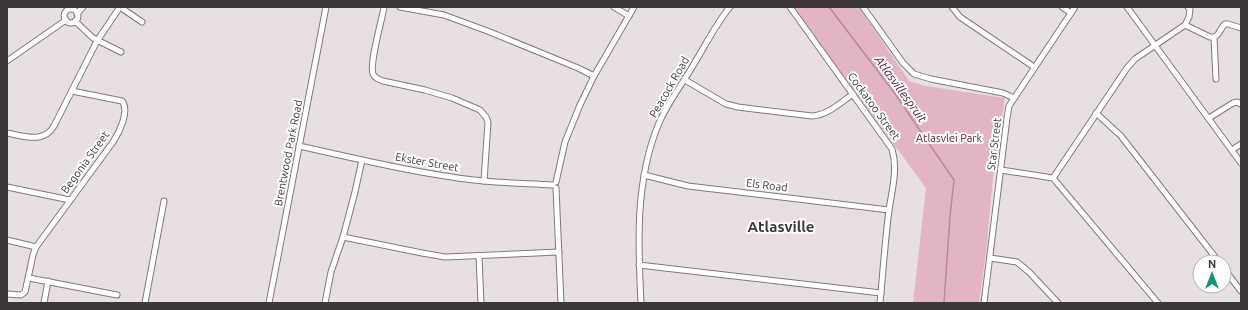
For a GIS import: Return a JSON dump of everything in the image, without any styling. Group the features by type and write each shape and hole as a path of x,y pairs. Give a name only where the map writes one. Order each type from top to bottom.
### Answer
{"street":[{"path":"75,21 77,14 83,7"},
{"path":"7,133 34,138 47,134 54,126 97,41 120,7 142,22"},
{"name":"Brentwood Park Road","path":"269,303 326,7"},
{"path":"384,7 373,60 372,72 376,79 425,90 452,98 480,110 488,122 484,181"},
{"path":"400,7 444,15 490,32 594,76"},
{"path":"614,7 629,16"},
{"path":"561,303 555,185 565,142 594,76 634,7"},
{"name":"Peacock Road","path":"641,303 639,265 640,201 644,175 651,148 659,123 671,100 730,7"},
{"name":"Cockatoo Street","path":"790,7 892,149 894,154 895,169 889,210 880,303"},
{"path":"863,7 903,63 914,74 931,79 1003,93 1014,98"},
{"path":"952,7 960,17 1034,67"},
{"path":"1062,7 1071,13"},
{"name":"Star Street","path":"984,303 1008,110 1034,67 1076,7"},
{"path":"1127,7 1241,163"},
{"path":"1053,178 1127,68 1135,59 1185,25 1190,13 1190,9 1188,7"},
{"path":"66,20 64,14 66,9 73,9 77,14"},
{"path":"66,20 71,22 75,21"},
{"path":"7,61 66,20"},
{"path":"75,21 87,34 97,41 121,52"},
{"path":"1214,38 1218,36 1225,24 1241,28"},
{"path":"1185,25 1214,38"},
{"path":"1214,38 1216,79"},
{"path":"685,80 726,104 738,107 812,116 827,112 853,94"},
{"name":"Begonia Street","path":"36,247 119,132 124,116 123,102 120,100 72,91"},
{"path":"1209,118 1233,103 1237,102 1241,104"},
{"path":"1096,113 1121,136 1213,254"},
{"path":"1232,150 1241,144"},
{"name":"Ekster Street","path":"299,146 362,160 452,177 484,181 555,185"},
{"path":"325,303 331,272 356,192 362,160"},
{"path":"1001,170 1053,178 1158,303"},
{"name":"Els Road","path":"644,175 688,186 889,210"},
{"path":"7,188 70,200"},
{"path":"145,303 164,201"},
{"path":"343,237 445,257 559,252"},
{"path":"7,240 36,247 25,292 22,295 7,294"},
{"path":"479,256 481,303"},
{"path":"990,258 1017,262 1029,272 1058,303"},
{"path":"639,265 881,294"},
{"path":"29,278 117,295"},
{"path":"1232,279 1241,290"},
{"path":"44,303 48,281"}],"green space":[{"name":"Atlasvlei Park","path":"793,7 859,7 909,81 926,86 1005,98 993,177 986,252 979,303 913,303 926,188"}],"waterway":[{"name":"Atlasvillespruit","path":"829,7 893,91 954,180 944,303"}],"district":[{"name":"Atlasville","path":"781,226"}]}
